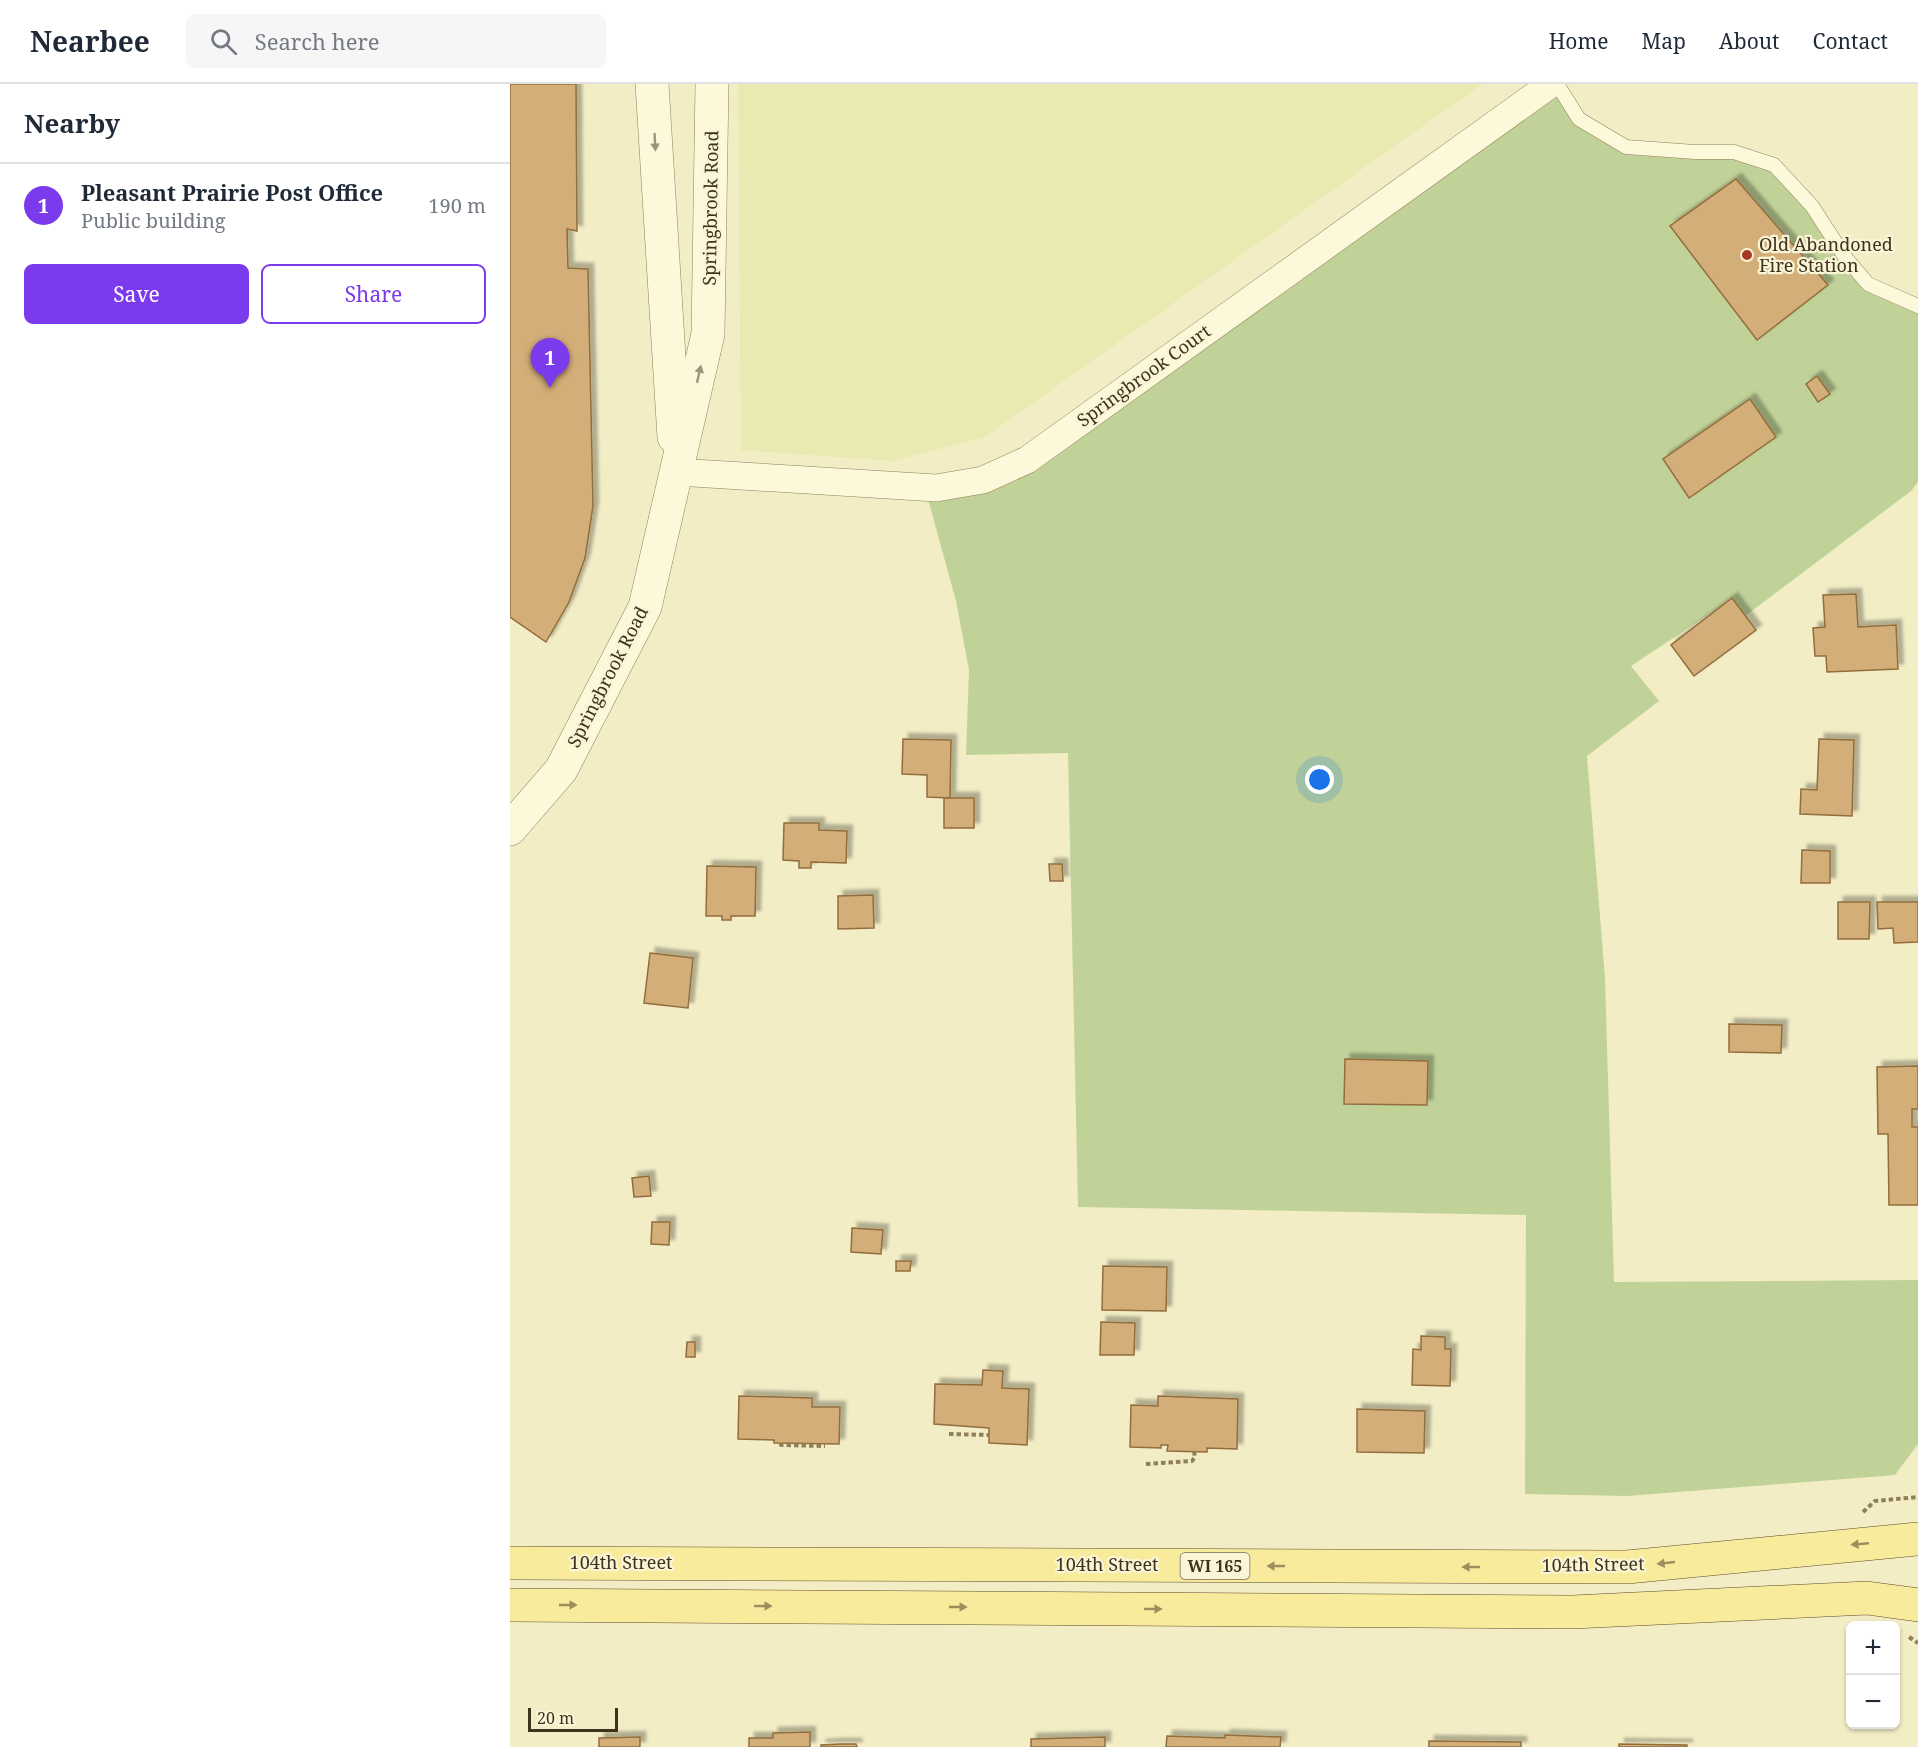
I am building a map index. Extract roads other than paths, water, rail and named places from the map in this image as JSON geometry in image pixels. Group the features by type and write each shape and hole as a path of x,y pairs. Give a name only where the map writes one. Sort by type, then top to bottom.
{"main road":[{"name":"104th Street","path":"510,1563 1627,1567 1918,1539"},
{"path":"510,1605 1573,1612 1867,1598 1918,1605"}],"street":[{"name":"Springbrook Road","path":"651,84 676,472"},
{"name":"Springbrook Road","path":"510,829 561,770 645,607 708,334 712,84"},
{"name":"Springbrook Court","path":"676,472 936,488 983,480 1027,460 1551,84"}],"lane":[{"path":"1557,84 1579,119 1626,147 1695,152 1734,152 1774,165 1812,206 1845,257 1868,284 1918,306"}],"place":[{"name":"Old Abandoned Fire Station","path":"1747,255"},
{"name":"Pleasant Prairie Post Office","path":"550,388"}]}
